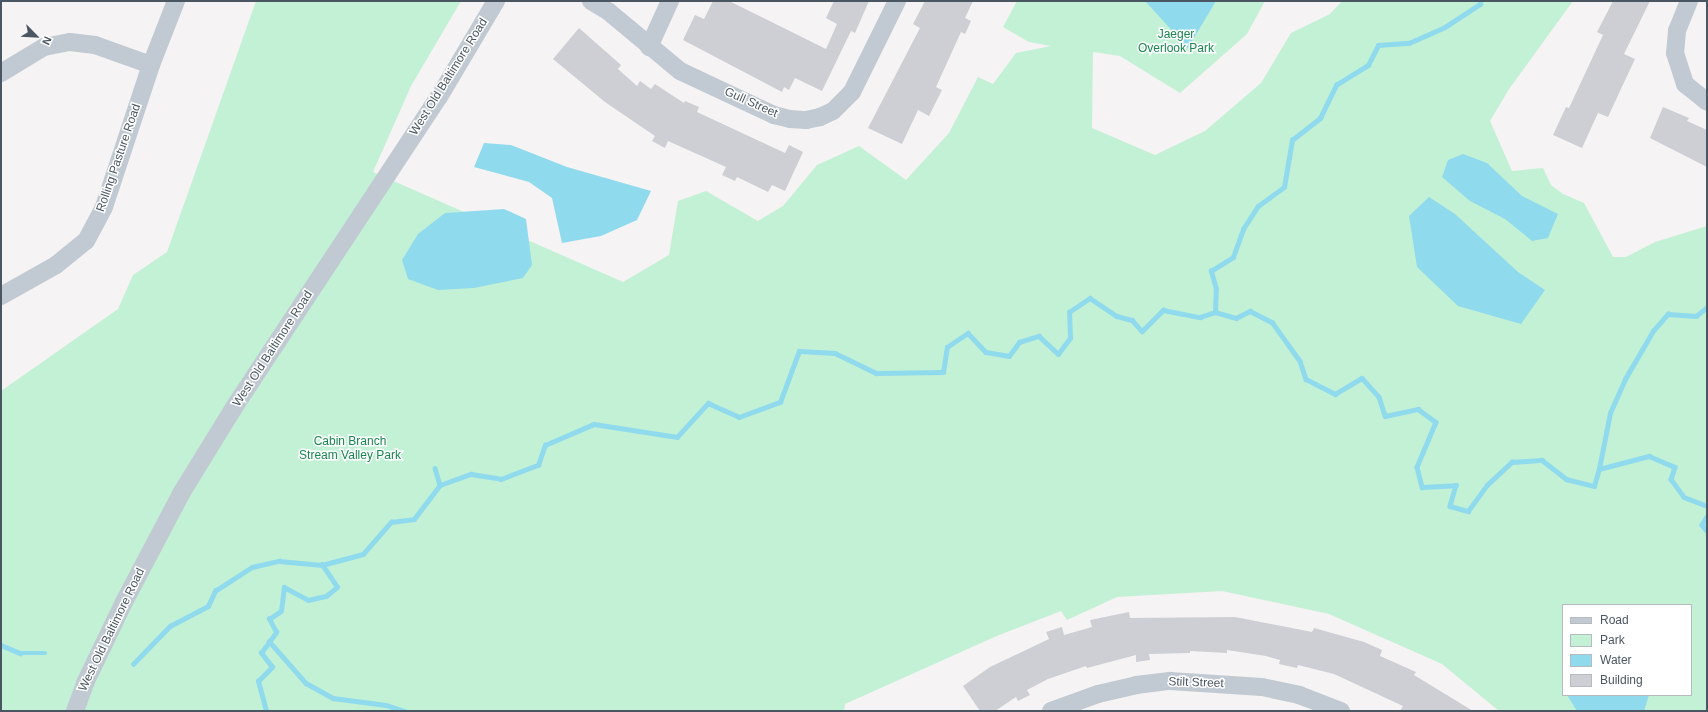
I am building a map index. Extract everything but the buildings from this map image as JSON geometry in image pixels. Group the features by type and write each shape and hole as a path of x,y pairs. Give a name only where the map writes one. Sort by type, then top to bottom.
{"street":[{"name":"Rolling Pasture Road","path":"1,296 56,265 86,241 104,208 151,65 176,1"},
{"name":"West Old Baltimore Road","path":"75,711 85,683 124,602 182,492 233,409 439,97 496,1"},
{"name":"Gull Street","path":"591,1 609,12 648,47 680,71 774,115 790,119 820,117 833,111 852,92 896,1"},
{"path":"648,47 670,1"},
{"path":"1690,1 1677,31 1675,53 1685,84 1707,102"},
{"path":"1,73 44,47 70,42 95,45 151,65"},
{"name":"Stilt Street","path":"1051,711 1098,694 1136,685 1170,681 1262,687 1299,696 1341,711"}],"green space":[{"name":"Cabin Branch Stream Valley Park","path":"256,1 461,1 411,86 373,172 623,282 669,255 678,201 706,191 758,221 783,206 817,165 859,146 906,180 949,133 978,77 993,84 1016,53 1051,46 1029,42 1003,27 1017,1 1265,1 1247,34 1180,93 1120,56 1093,52 1092,128 1155,155 1205,131 1261,83 1291,33 1330,14 1342,1 1573,1 1509,89 1490,121 1512,171 1543,168 1551,185 1563,194 1584,203 1613,257 1626,257 1655,242 1707,226 1707,711 1499,711 1442,664 1329,614 1222,591 1117,597 1067,620 1061,611 999,635 845,704 844,711 1,711 1,391 118,309 133,275 167,252"}],"water":[{"path":"1145,1 1216,1 1188,48"},
{"path":"484,143 511,145 567,167 651,191 637,220 601,236 562,243 552,198 529,182 474,167"},
{"path":"1463,154 1487,163 1522,196 1558,214 1548,238 1532,241 1505,219 1470,201 1442,177 1448,160"},
{"path":"1429,197 1455,214 1518,272 1545,290 1521,324 1458,306 1417,267 1409,216"},
{"path":"504,209 526,219 532,265 523,278 474,288 438,290 408,279 402,260 418,234 445,213"},
{"path":"1568,696 1649,696 1644,711 1577,711"}],"waterway":[{"path":"133,664 170,626 208,606 215,591 252,567 279,561 322,565 363,554 391,522 414,519 440,485 471,474 501,479 538,465 545,445 594,424 677,437 708,403 739,417 780,402 799,351 835,353 876,373 943,372 947,347 968,333 986,352 1009,356 1019,342 1039,336 1058,354 1070,338 1069,312 1090,298 1117,316 1132,320 1142,331 1163,310 1200,317 1215,312 1216,289 1211,271 1233,257 1243,229 1258,206 1284,187 1292,140 1320,118 1336,85 1368,65 1378,45 1409,43 1445,27 1480,4 1480,1"},
{"path":"1599,469 1610,413 1625,379 1653,331 1668,314 1696,316 1707,307"},
{"path":"1215,312 1236,318 1250,311 1272,322 1300,361 1306,379 1335,394 1362,378 1379,397 1385,416 1418,409 1436,422 1417,467 1422,487 1456,485 1450,506 1468,511 1487,485 1512,462 1542,460 1566,479 1594,486 1599,469 1649,456 1675,467 1671,479 1684,497 1707,506"},
{"path":"435,468 440,485"},
{"path":"1707,517 1702,525 1707,531"},
{"path":"266,711 258,681 272,667 261,653 276,632 269,619 281,611 284,587 308,600 326,596 337,587 322,565"},
{"path":"269,641 306,683 333,698 386,705 405,711"},
{"path":"1,645 20,653 45,653"}],"park label":[{"name":"Jaeger Overlook Park","path":"1176,42"}]}
